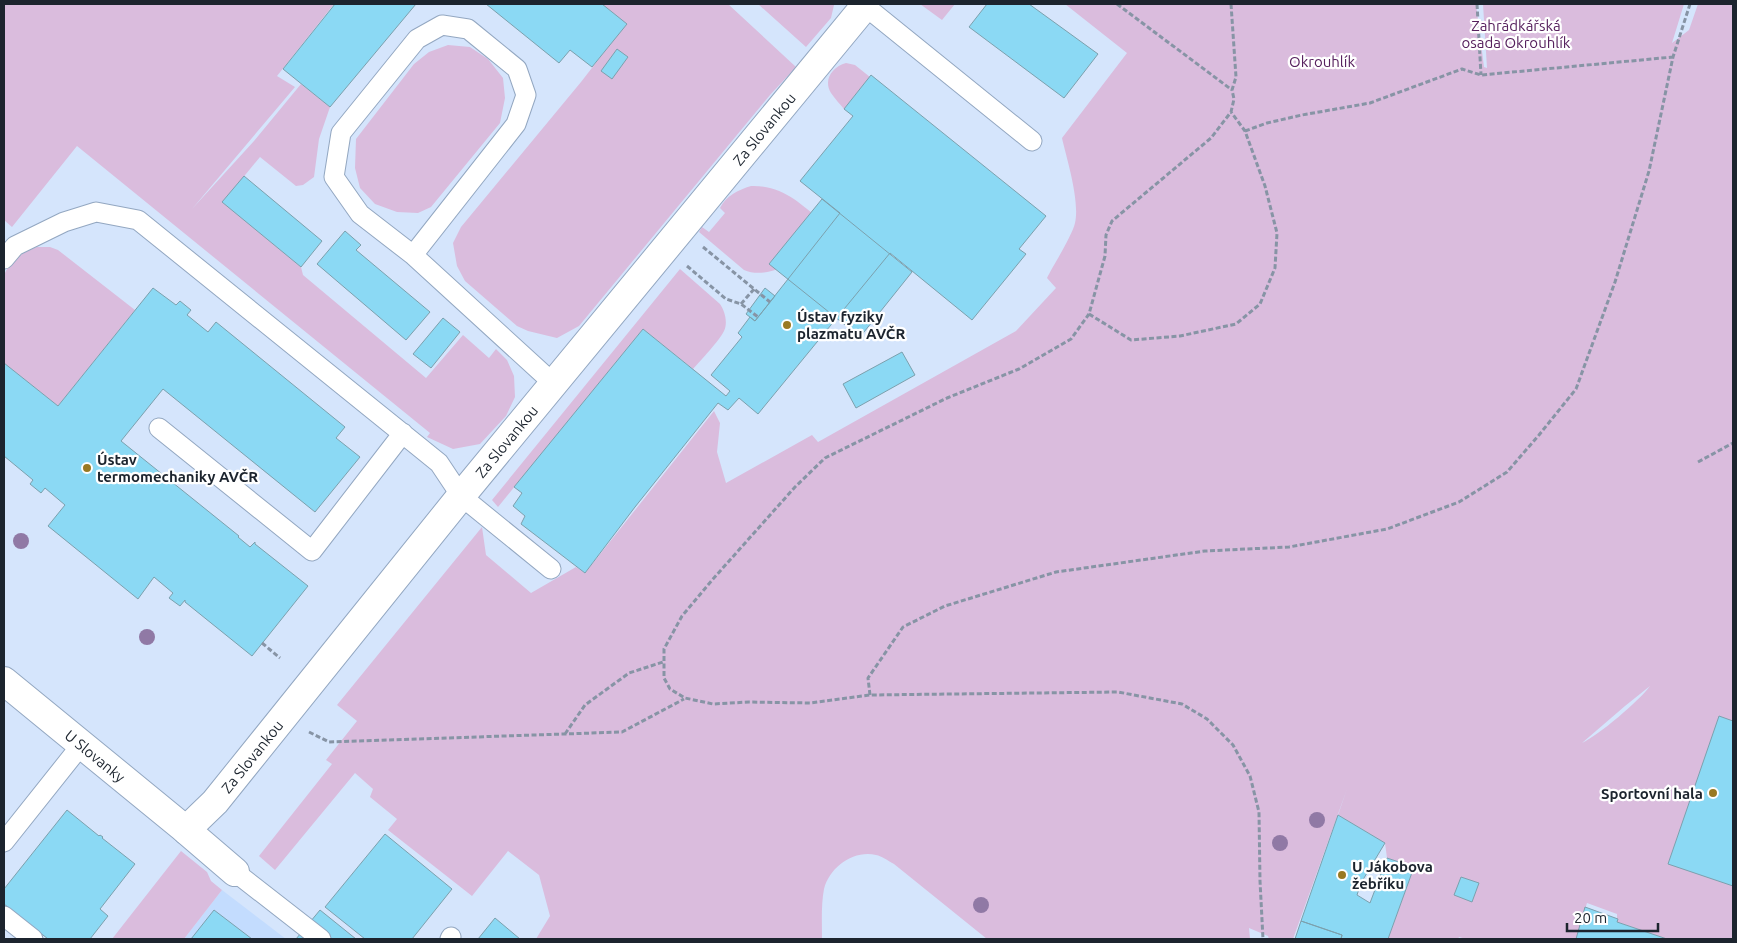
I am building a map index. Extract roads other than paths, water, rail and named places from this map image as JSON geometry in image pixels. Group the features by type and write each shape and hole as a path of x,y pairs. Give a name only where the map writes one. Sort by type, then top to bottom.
{"street":[{"name":"Za Slovankou","path":"186,830 215,802 460,496 863,5"},
{"name":"U Slovanky","path":"4,681 186,830"},
{"path":"186,830 235,872"}],"lane":[{"path":"863,5 1032,141"},
{"path":"413,255 516,124 526,95 517,69 468,29 442,24 417,39 340,133 334,177 360,214 413,255 553,383"},
{"path":"4,258 15,246 64,222 96,212 138,220 439,463 460,496 551,568"},
{"path":"159,428 312,551 403,433"},
{"path":"6,835 82,744"},
{"path":"235,872 321,939"},
{"path":"4,916 33,939"}],"place":[{"name":"Ústav fyziky plazmatu AVČR","path":"787,325"},
{"name":"Ústav termomechaniky AVČR","path":"87,468"},
{"name":"Sportovní hala","path":"1713,793"},
{"name":"U Jákobova žebříku","path":"1342,875"}],"park label":[{"name":"Zahrádkářská osada Okrouhlík","path":"1516,34"},
{"name":"Okrouhlík","path":"1322,61"}]}
